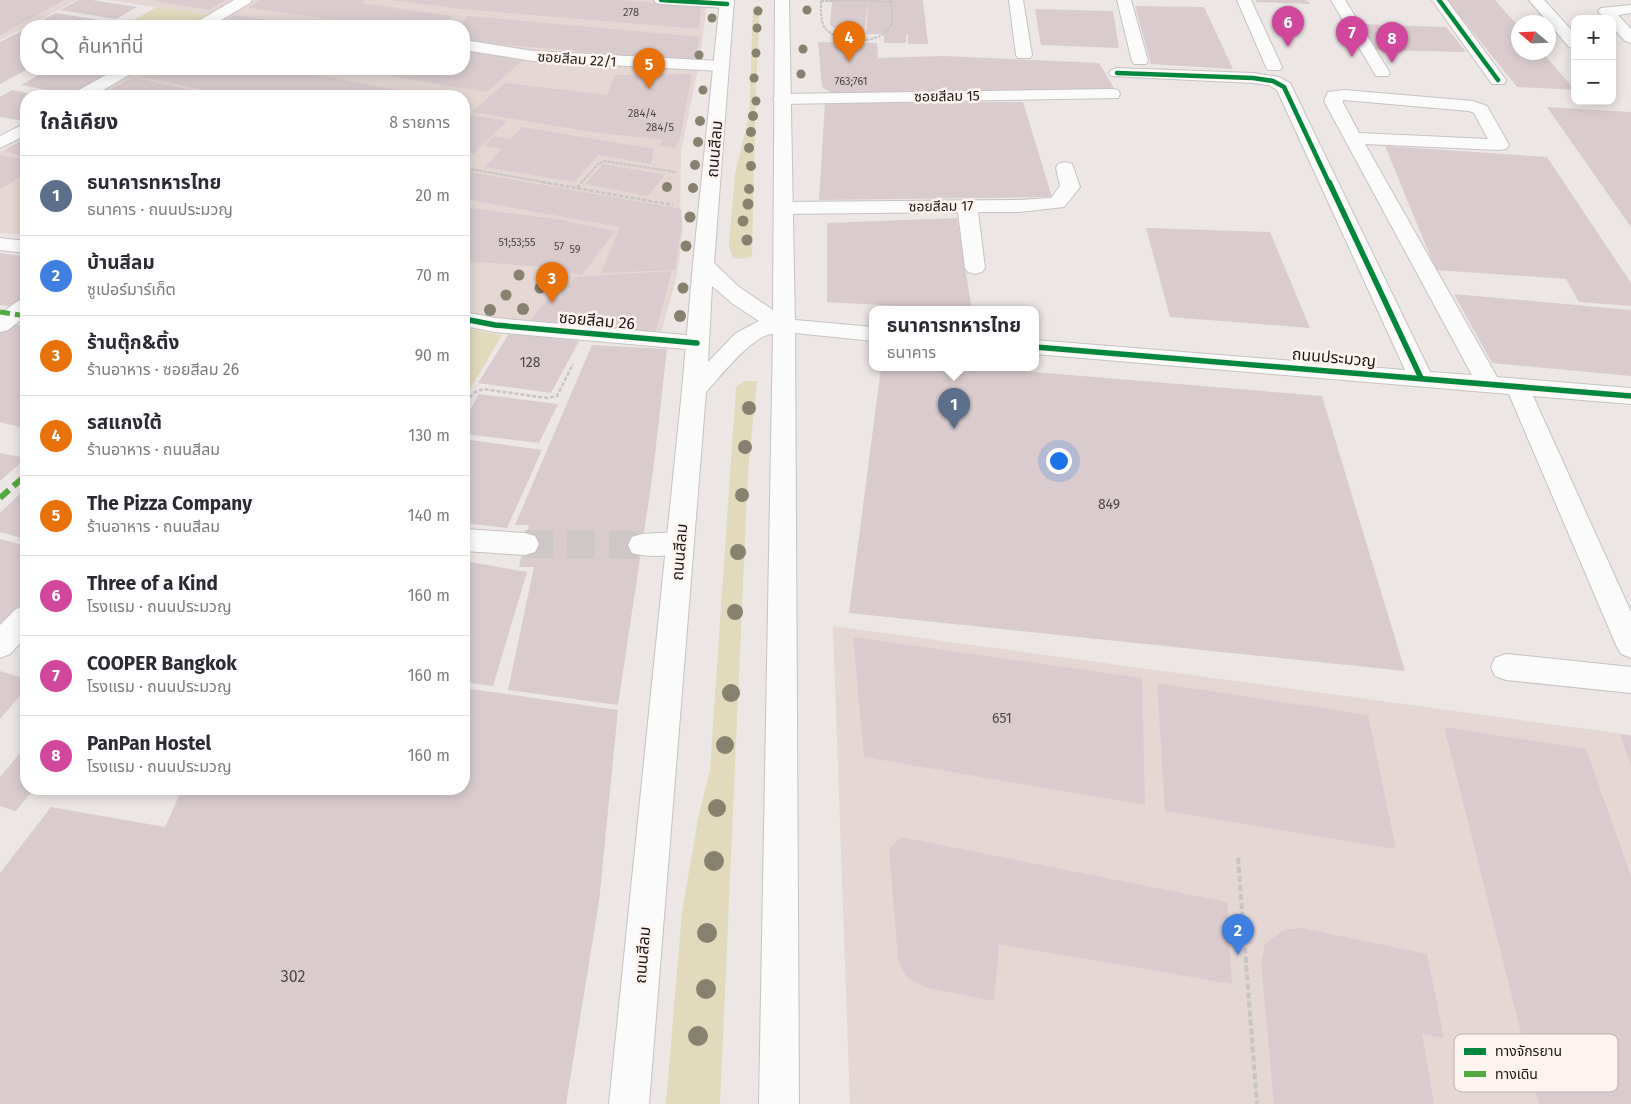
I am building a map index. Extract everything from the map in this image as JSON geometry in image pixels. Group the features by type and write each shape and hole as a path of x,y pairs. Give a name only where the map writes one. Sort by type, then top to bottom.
{"street":[{"path":"210,20 245,0"},
{"path":"660,0 727,2"},
{"path":"779,1104 784,326 782,0"},
{"path":"1016,0 1024,55"},
{"path":"1124,0 1140,61"},
{"path":"1244,0 1274,68"},
{"path":"1338,0 1382,73"},
{"path":"1440,0 1498,80"},
{"path":"1536,0 1571,39"},
{"name":"ถนนสีลม","path":"629,1104 727,2"},
{"path":"1631,9 1606,10 1631,38"},
{"name":"ซอยสีลม 22/1","path":"470,46 532,56 721,66"},
{"path":"1117,73 1253,78 1274,82 1284,87 1421,378"},
{"path":"91,90 118,75"},
{"name":"ซอยสีลม 15","path":"782,99 1112,94"},
{"path":"1353,138 1500,144 1482,110 1473,106 1344,95 1334,96 1334,101 1353,138 1488,383"},
{"path":"0,143 20,131"},
{"name":"ซอยสีลม 17","path":"783,208 1019,206 1057,203 1070,187 1065,168"},
{"path":"967,206 975,268"},
{"path":"0,244 20,246"},
{"path":"703,264 721,285 744,303 784,326"},
{"path":"0,324 20,310"},
{"name":"ซอยสีลม 26","path":"470,320 495,325 698,343"},
{"path":"694,390 744,338 763,327 784,326 869,334"},
{"name":"ถนนประมวญ","path":"1039,347 1631,396"},
{"path":"1517,386 1631,645"},
{"path":"470,540 524,544"},
{"path":"642,544 680,543"},
{"path":"0,645 20,624"},
{"path":"1506,668 1631,680"}],"path":[{"path":"829,0 891,1 891,24 880,37 874,39 835,36 826,29 822,21 821,1 829,0"},
{"path":"576,188 598,164 604,161 682,173"},
{"path":"470,169 678,206"},
{"path":"470,398 473,393 483,390 547,398 557,396 588,333"},
{"path":"1238,858 1257,1104"}],"shaded area":[{"path":"0,0 77,0 38,20 20,20 20,30 0,40"},
{"path":"109,0 235,0 210,15"},
{"path":"255,0 700,0 707,5 699,64 681,151 680,226 683,226 678,271 660,337 490,322 470,317 470,90 104,90 131,75 470,75 470,20 223,20"},
{"path":"760,5 752,256 744,259 733,258 729,246 735,173 749,117 753,7"},
{"path":"157,7 210,15 201,20 134,20"},
{"path":"20,140 20,235 0,233 0,152"},
{"path":"470,329 502,335 470,389"},
{"path":"744,381 757,381 748,472 720,1104 666,1104 682,912 698,819 710,770 736,387"},
{"path":"833,626 1631,735 1631,1104 850,1104"}],"building":[{"path":"0,0 64,0 27,20 20,20 20,24 0,35"},
{"path":"79,0 92,0 137,7 116,19 60,10"},
{"path":"151,0 226,0 209,10"},
{"path":"259,0 365,0 361,3 452,16 449,20 339,20 248,8"},
{"path":"391,0 620,0 701,7 699,29 462,9"},
{"path":"825,0 923,0 928,44 908,44 908,35 906,35 906,43 884,43 884,34 866,34 868,2 864,34 844,34 830,25 832,2 825,2"},
{"path":"1256,0 1307,0 1310,4 1256,2"},
{"path":"1447,0 1495,0 1511,18 1511,60 1549,60 1571,85 1571,90 1517,87"},
{"path":"1135,6 1204,7 1233,69 1151,64"},
{"path":"1035,9 1113,11 1119,48 1041,45"},
{"path":"56,13 99,20 43,20"},
{"path":"234,15 269,20 226,20"},
{"path":"468,16 700,37 694,62 470,42 470,20 464,20"},
{"path":"1361,24 1446,27 1466,52 1376,50"},
{"path":"20,32 20,73 0,84 0,42"},
{"path":"818,42 877,43 878,58 943,56 1099,63 1115,90 832,93 822,87"},
{"path":"470,51 523,60 487,92 384,75 470,75"},
{"path":"692,74 679,142 670,141 678,143 675,148 659,146 663,140 592,132 472,112 505,83 607,95 615,75"},
{"path":"38,75 108,75 83,90 48,90 21,85"},
{"path":"144,75 318,75 396,90 204,90 140,77"},
{"path":"133,77 190,90 110,90"},
{"path":"12,90 20,92 20,120 0,117 0,97"},
{"path":"1023,102 1052,197 819,200 825,103"},
{"path":"1547,107 1631,112 1631,227"},
{"path":"470,115 507,121 473,154 470,154"},
{"path":"522,127 654,149 651,164 598,155 574,182 485,167 502,149 484,146 494,136 511,139"},
{"path":"20,142 20,155 4,151"},
{"path":"1385,146 1547,157 1631,283 1631,306 1579,302 1566,279 1436,270"},
{"path":"0,155 20,159 20,177 0,189"},
{"path":"603,164 665,175 648,196 585,184"},
{"path":"470,172 681,209 682,224 675,270 601,273 620,227 470,200"},
{"path":"470,208 569,221 615,231 582,275 534,266 470,261"},
{"path":"957,218 971,306 900,306 827,302 827,223"},
{"path":"1146,228 1270,232 1310,328 1170,317"},
{"path":"0,253 20,256 20,303 15,307 0,305"},
{"path":"672,271 655,334 529,322 560,283 570,285 575,277"},
{"path":"1454,294 1631,310 1631,376 1492,363"},
{"path":"12,324 20,325 20,427 0,422 0,333"},
{"path":"510,332 579,341 551,393 478,383"},
{"path":"592,345 667,349 653,472 618,705 508,690 534,567 519,567 529,525 515,525"},
{"path":"881,371 1023,371 1322,396 1405,671 849,613"},
{"path":"479,394 558,404 539,443 470,435 470,410"},
{"path":"470,440 542,450 507,528 470,524"},
{"path":"0,453 20,457 20,463 0,481"},
{"path":"20,494 20,537 0,532 0,513"},
{"path":"0,539 20,544 20,608 0,629"},
{"path":"470,562 527,572 493,686 470,683"},
{"path":"853,637 1142,678 1145,805 864,757"},
{"path":"0,671 20,677 20,696 0,719"},
{"path":"1157,683 1368,715 1396,849 1165,811"},
{"path":"470,689 618,710 599,902 566,1104 0,1104 0,873 51,807 165,827 179,795 470,795"},
{"path":"1444,727 1586,749 1631,876 1631,1104 1539,1104 1536,1092 1618,1092 1618,1034 1521,1034"},
{"path":"1620,734 1631,736 1631,766"},
{"path":"20,753 20,795 29,795 16,811 0,806 0,777"},
{"path":"901,837 1227,902 1232,984 999,944 994,1001 924,987 908,978 898,959 889,849"},
{"path":"1302,928 1427,954 1444,1038 1422,1034 1434,1104 1274,1104 1261,962 1265,944 1283,930"}],"tunnel":[{"path":"525,544 642,545"}],"marked path":[{"path":"0,312 20,315"},
{"path":"0,498 20,480"}],"cycle path":[{"path":"661,0 727,4"},
{"path":"1439,0 1498,80"},
{"path":"1117,73 1253,78 1273,81 1284,87 1421,378"},
{"path":"470,320 495,325 697,343"},
{"path":"1039,347 1631,396"}],"place":[{"name":"Three of a Kind","path":"1288,47"},
{"name":"COOPER Bangkok","path":"1352,57"},
{"name":"รสแกงใต้","path":"849,62"},
{"name":"PanPan Hostel","path":"1392,63"},
{"name":"The Pizza Company","path":"649,89"},
{"name":"ร้านตุ๊ก&ติ้ง","path":"552,303"},
{"name":"ธนาคารทหารไทย","path":"954,429"},
{"name":"บ้านสีลม","path":"1238,955"}]}
